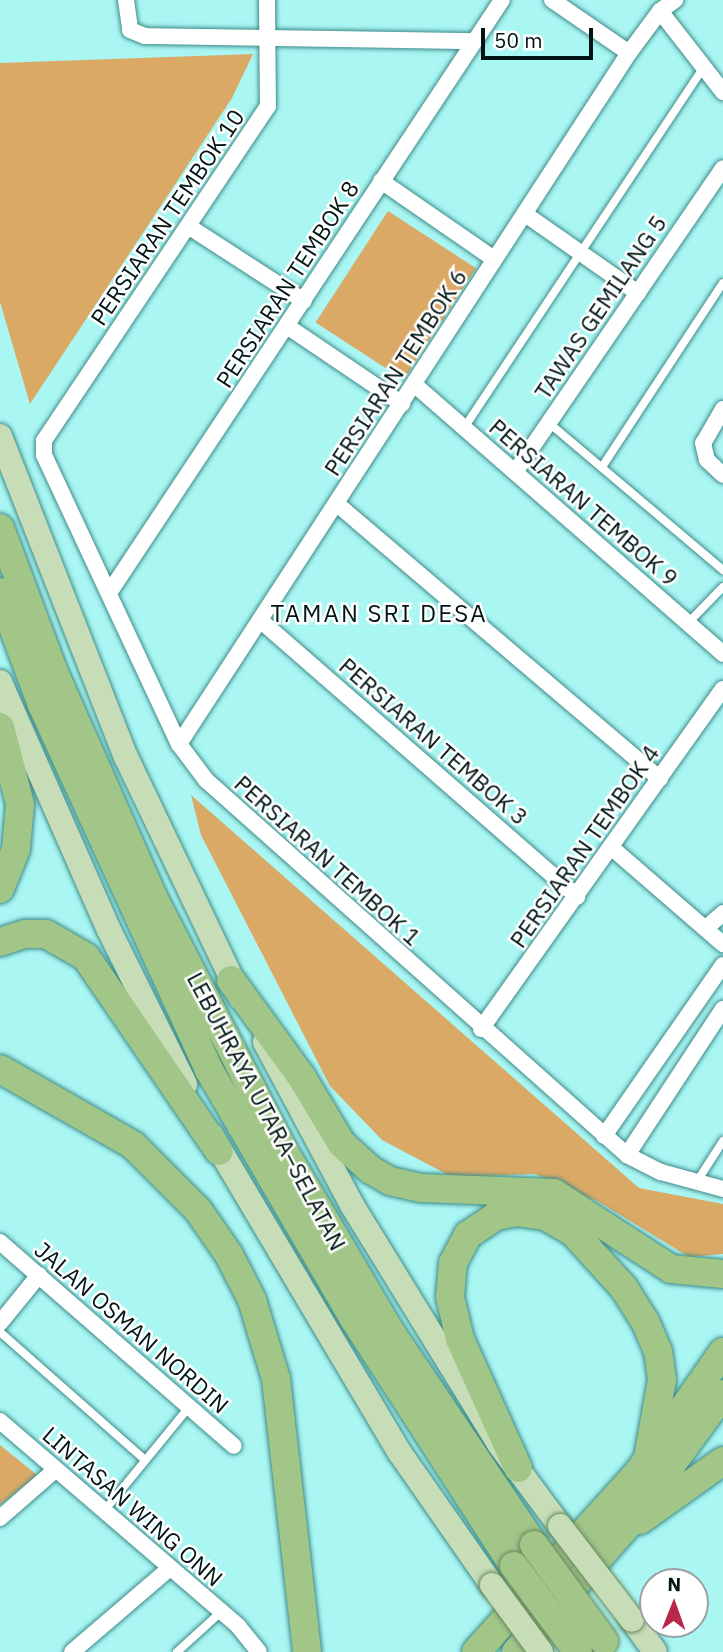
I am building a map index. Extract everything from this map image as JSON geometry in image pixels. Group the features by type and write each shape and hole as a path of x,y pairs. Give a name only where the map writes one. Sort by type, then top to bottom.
{"highway":[{"name":"LEBUHRAYA UTARA–SELATAN","path":"0,528 53,670 154,899 284,1151 390,1331 534,1545 608,1646"},
{"name":"LEBUHRAYA UTARA–SELATAN","path":"0,592 42,705 209,1070 354,1319 514,1566 578,1652"},
{"path":"0,727 20,804 16,849 0,889"},
{"path":"0,942 25,934 46,934 86,957 219,1151"},
{"path":"231,980 342,1144 371,1170 390,1181 421,1188 554,1193 671,1269 723,1274"},
{"path":"0,1069 133,1144 198,1210 235,1266 252,1300 276,1379 307,1652"},
{"path":"0,1090 112,1151 144,1176 179,1213 230,1293 256,1368 288,1652"},
{"path":"518,1468 460,1339 450,1297 453,1263 468,1235 496,1216 516,1212 545,1216 573,1232 624,1288 645,1321 658,1351 662,1380 648,1458"},
{"path":"475,1652 648,1458 723,1352"},
{"path":"516,1652 625,1528 723,1394"},
{"path":"625,1528 658,1510 692,1480 723,1461"}],"main road":[{"path":"0,436 126,757 231,980 352,1205 518,1468 654,1652"},
{"path":"0,682 109,930 219,1151 400,1453 541,1652"}],"street":[{"path":"126,0 129,26 140,36 471,41"},
{"name":"PERSIARAN TEMBOK 10","path":"44,441 268,106 267,0"},
{"name":"PERSIARAN TEMBOK 8","path":"109,593 288,326 471,41 502,0"},
{"path":"552,0 629,53"},
{"name":"PERSIARAN TEMBOK 6","path":"179,744 648,24 660,10 675,0"},
{"path":"660,10 723,92"},
{"name":"TAWAS GEMILANG 5","path":"515,472 723,168"},
{"path":"381,181 494,259"},
{"path":"525,214 638,293"},
{"path":"188,226 304,301"},
{"path":"288,326 402,404"},
{"name":"PERSIARAN TEMBOK 9","path":"415,384 723,654"},
{"path":"723,409 703,443 707,460 723,475"},
{"name":"PERSIARAN TEMBOK 1","path":"44,441 44,455 179,744 206,780 481,1029 627,1155 696,1183 723,1189"},
{"path":"337,505 660,779"},
{"name":"PERSIARAN TEMBOK 3","path":"260,620 577,897"},
{"name":"PERSIARAN TEMBOK 4","path":"481,1029 723,689"},
{"path":"612,848 723,944"},
{"path":"706,928 723,913"},
{"path":"604,1136 723,965"},
{"path":"627,1155 723,1009"},
{"name":"JALAN OSMAN NORDIN","path":"0,1242 234,1447"},
{"path":"0,1323 39,1275"},
{"name":"LINTASAN WING ONN","path":"0,1421 54,1471 238,1626 259,1652"},
{"path":"0,1518 54,1471"},
{"path":"72,1652 170,1568"}],"lane":[{"path":"464,428 704,67"},
{"path":"602,467 723,282"},
{"path":"549,423 723,570"},
{"path":"688,624 723,586"},
{"path":"696,1183 723,1141"},
{"path":"0,1332 145,1460"},
{"path":"104,1511 189,1407"},
{"path":"177,1652 222,1612"}],"shaded area":[{"path":"253,54 232,98 30,404 0,302 0,63"},
{"path":"388,211 476,268 404,380 316,323"},
{"path":"191,795 639,1188 723,1204 723,1254 689,1257 599,1202 535,1174 452,1177 382,1140 330,1086 201,835"},
{"path":"0,1445 37,1475 0,1505"}],"district":[{"name":"TAMAN SRI DESA","path":"379,614"}]}
